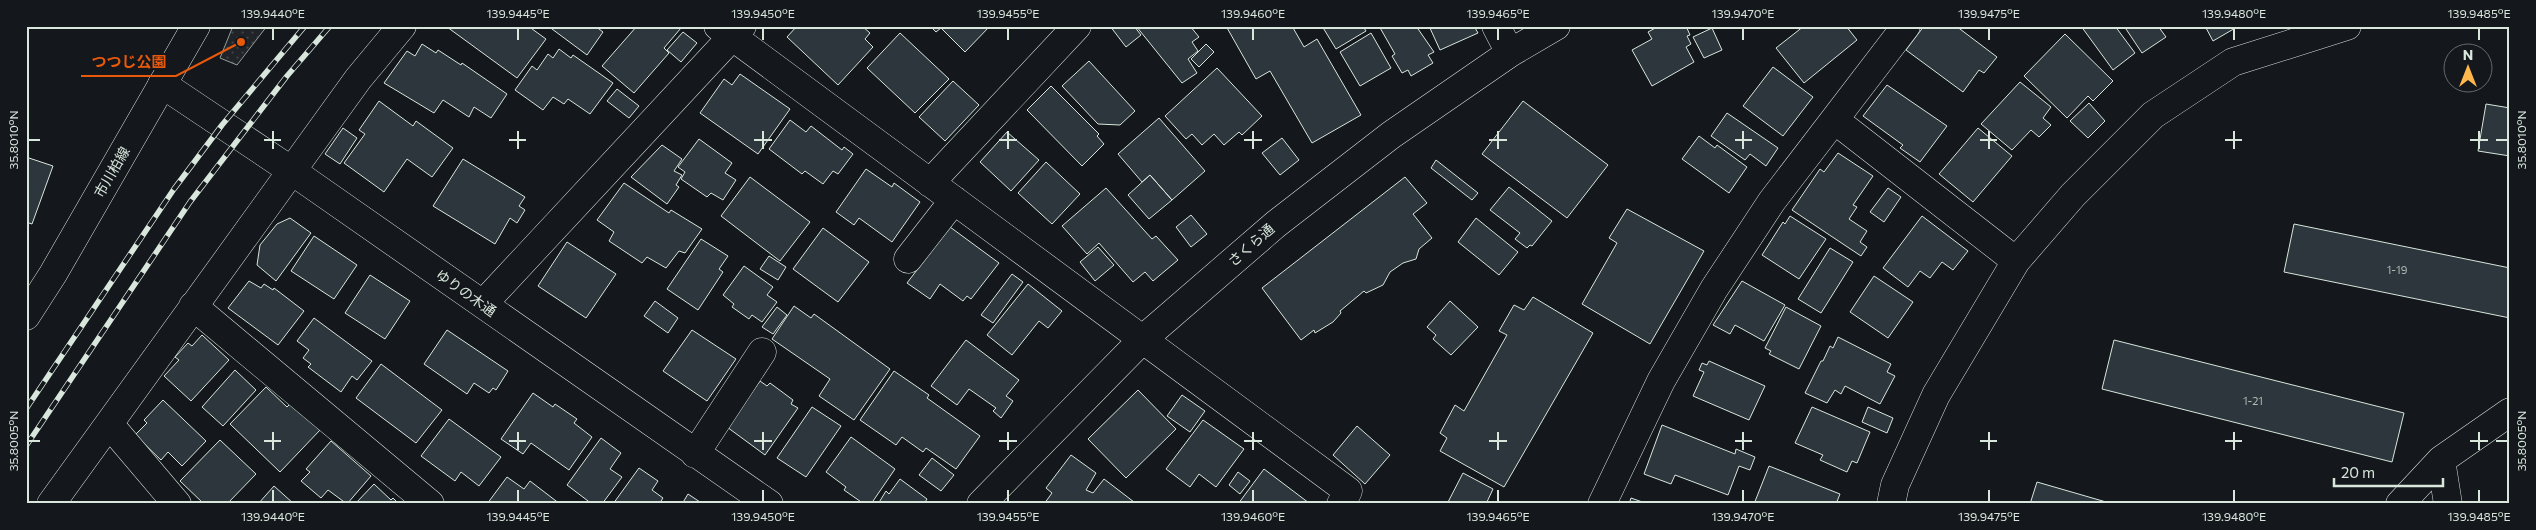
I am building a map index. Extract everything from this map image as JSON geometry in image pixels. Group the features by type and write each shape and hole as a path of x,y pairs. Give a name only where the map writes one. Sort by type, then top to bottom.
{"street":[{"name":"市川柏線","path":"26,316 53,274 196,26"},
{"path":"51,504 110,425 193,306 358,79 402,26"},
{"path":"930,183 1077,26"},
{"path":"1496,26 1510,53"},
{"name":"さくら通","path":"981,504 1143,339 1276,224 1391,135 1510,53 1556,26"},
{"path":"1602,504 1661,381 1714,289 1772,201 1836,121 1906,26"},
{"path":"1891,504 1895,485 1936,395 2016,261 2073,195 2153,115 2233,62 2347,26"},
{"path":"483,304 731,30 930,183 1348,492 1342,504"},
{"name":"ゆりの木通","path":"162,84 292,171 769,504"},
{"path":"1836,121 2016,261"},
{"path":"908,259 954,200"},
{"path":"193,306 430,504"},
{"path":"695,454 762,352"},
{"path":"2400,504 2441,460 2510,412"},
{"path":"110,425 177,504"},
{"path":"2441,460 2448,504"}],"shaded area":[{"path":"233,26 267,26 237,65 220,58"}],"building":[{"path":"528,26 546,39 517,78 447,27"},
{"path":"548,26 595,26 603,32 587,55"},
{"path":"637,26 681,28 664,48 669,53 634,93 602,66"},
{"path":"797,26 862,26 870,33 865,39 873,47 838,85 787,37"},
{"path":"930,26 990,26 965,52 941,28 936,32"},
{"path":"1110,26 1134,26 1141,35 1126,47"},
{"path":"1136,26 1190,26 1199,37 1192,42 1198,51 1188,59 1197,73 1182,83"},
{"path":"1226,26 1292,26 1304,47 1317,39 1361,115 1312,143 1270,71 1256,79"},
{"path":"1322,26 1363,26 1366,31 1336,49"},
{"path":"1379,26 1416,26 1434,52 1428,55 1433,63 1411,76 1408,70 1402,73 1392,56 1395,54"},
{"path":"1429,26 1474,26 1478,33 1440,50"},
{"path":"1659,26 1686,26 1690,35 1687,36 1691,44 1686,47 1694,62 1652,86 1632,50 1652,39 1648,32"},
{"path":"1804,26 1846,26 1857,40 1804,83 1776,48"},
{"path":"1924,26 1956,26 1997,57 1984,73 1979,70 1963,92 1906,50"},
{"path":"2081,26 2115,26 2135,53 2113,70"},
{"path":"2124,26 2158,26 2166,37 2142,53"},
{"path":"2205,26 2236,26 2237,27 2213,41"},
{"path":"1712,28 1722,50 1704,58 1693,37"},
{"path":"683,32 697,43 681,62 667,50"},
{"path":"900,33 949,79 915,113 867,68"},
{"path":"1371,33 1391,68 1360,86 1340,52"},
{"path":"2065,34 2113,81 2093,101 2088,96 2067,118 2024,76"},
{"path":"422,44 436,53 438,50 461,65 462,63 507,94 491,118 474,107 469,117 443,100 434,113 384,83 407,51 415,56"},
{"path":"1206,44 1214,52 1199,67 1191,59"},
{"path":"559,49 571,58 573,55 613,83 590,114 568,99 564,104 553,97 543,110 515,90 532,66 537,70 548,54 553,58"},
{"path":"1089,61 1135,111 1120,125 1098,124 1062,86"},
{"path":"1773,67 1813,97 1783,136 1743,106"},
{"path":"1217,68 1262,116 1242,135 1239,132 1224,145 1214,134 1202,145 1192,134 1186,139 1165,116"},
{"path":"740,74 790,109 758,154 700,113 724,79 732,85"},
{"path":"953,81 979,105 945,141 919,117"},
{"path":"2020,82 2051,107 2043,118 2051,125 2039,137 2031,130 2012,150 1981,124"},
{"path":"1887,85 1947,126 1920,162 1900,148 1903,145 1863,116"},
{"path":"1051,86 1099,134 1097,136 1104,144 1082,166 1027,110"},
{"path":"617,89 639,106 629,118 607,101"},
{"path":"379,101 413,126 416,121 453,148 432,177 407,159 384,192 344,163 365,134 359,130"},
{"path":"1523,101 1608,165 1567,218 1482,154"},
{"path":"2089,103 2105,121 2088,138 2070,121"},
{"path":"2486,104 2510,108 2510,156 2478,151"},
{"path":"1727,113 1778,148 1766,166 1750,154 1745,160 1711,136"},
{"path":"1159,118 1205,171 1172,200 1150,175 1142,182 1118,154"},
{"path":"790,120 806,132 811,126 842,150 844,147 853,154 838,174 833,171 823,184 805,171 802,174 769,149"},
{"path":"343,128 357,138 340,164 325,154"},
{"path":"1978,128 2012,156 1973,202 1939,174"},
{"path":"1007,132 1039,160 1011,191 980,162"},
{"path":"1699,136 1715,148 1717,145 1747,167 1729,193 1682,159"},
{"path":"1282,138 1299,160 1280,175 1262,153"},
{"path":"699,139 732,163 725,173 736,180 723,200 711,193 707,197 681,179 685,172 678,167"},
{"path":"662,145 682,159 674,171 682,175 676,185 679,187 667,204 631,177"},
{"path":"1838,153 1873,176 1853,205 1857,207 1849,219 1867,231 1860,242 1867,247 1861,256 1792,210 1820,169 1824,172"},
{"path":"26,157 53,166 32,224 26,222"},
{"path":"463,159 525,197 519,206 525,210 517,223 510,218 495,244 433,206"},
{"path":"1436,160 1478,193 1472,200 1431,168"},
{"path":"1046,162 1080,194 1052,224 1018,193"},
{"path":"866,169 892,187 894,183 920,202 892,242 859,218 854,225 836,212"},
{"path":"1150,175 1172,200 1149,219 1128,195"},
{"path":"750,177 810,222 780,261 721,216"},
{"path":"1405,177 1427,203 1413,214 1432,238 1419,249 1416,259 1403,263 1390,272 1383,285 1366,293 1364,291 1340,311 1341,313 1333,322 1315,333 1314,330 1301,340 1262,288"},
{"path":"624,183 669,213 671,210 702,229 685,253 679,251 666,268 647,257 642,263 609,241 614,232 597,220"},
{"path":"1509,187 1552,221 1532,246 1530,245 1527,248 1515,239 1520,233 1490,210"},
{"path":"1106,188 1152,239 1156,236 1178,260 1153,281 1145,272 1133,282 1099,243 1087,254 1062,226"},
{"path":"1888,188 1901,197 1884,222 1870,212"},
{"path":"1627,209 1704,251 1650,344 1582,304 1617,243 1609,238"},
{"path":"1191,215 1207,234 1191,247 1176,227"},
{"path":"1790,216 1826,239 1799,279 1762,255 1783,222 1785,224"},
{"path":"1922,216 1968,251 1953,270 1942,262 1930,278 1920,271 1908,287 1883,268"},
{"path":"290,218 311,233 276,281 257,265 260,245 277,224"},
{"path":"1476,218 1518,252 1499,275 1458,242"},
{"path":"2294,224 2510,268 2510,318 2284,272"},
{"path":"950,227 999,263 971,299 967,296 963,301 940,284 930,299 907,283"},
{"path":"823,228 869,262 838,302 793,269"},
{"path":"314,236 357,265 334,299 291,271"},
{"path":"701,239 728,256 719,269 723,272 698,310 667,289"},
{"path":"567,242 616,274 586,318 538,286"},
{"path":"1098,247 1114,265 1095,281 1080,262"},
{"path":"1830,248 1853,262 1821,313 1798,299"},
{"path":"769,256 786,267 778,280 760,269"},
{"path":"744,266 773,287 767,295 777,302 762,322 752,315 749,319 732,307 734,304 723,295"},
{"path":"1012,274 1023,282 993,323 981,315"},
{"path":"370,275 410,301 385,339 345,313"},
{"path":"1874,276 1913,302 1888,338 1850,312"},
{"path":"249,281 261,288 264,284 273,290 274,288 304,311 278,345 228,308"},
{"path":"1742,281 1785,305 1764,341 1735,325 1730,334 1713,325"},
{"path":"1028,284 1062,311 1048,328 1039,321 1012,355 987,335"},
{"path":"1533,297 1593,333 1504,487 1440,451 1447,438 1440,433 1455,405 1464,411 1507,335 1499,331 1514,305 1524,310"},
{"path":"655,301 678,318 668,333 644,316"},
{"path":"1450,301 1478,327 1451,355 1433,339 1436,335 1427,327"},
{"path":"794,306 811,318 814,314 890,369 854,420 819,396 830,379 772,339"},
{"path":"777,307 787,315 773,334 762,327"},
{"path":"1786,307 1821,326 1799,369 1769,354 1771,351 1765,348"},
{"path":"314,318 372,361 357,380 352,376 341,392 308,367 311,364 303,358 309,350 297,341"},
{"path":"447,330 508,371 496,390 493,388 489,393 474,383 467,394 424,364"},
{"path":"692,330 736,359 707,401 663,371"},
{"path":"202,335 229,360 191,401 164,376 179,360 175,357 188,343 192,346"},
{"path":"1838,337 1891,364 1887,372 1895,376 1880,404 1845,386 1841,394 1835,390 1827,403 1805,393 1821,361 1823,361 1830,346 1833,348"},
{"path":"966,340 1019,380 1006,396 1013,401 1001,418 993,411 996,408 969,389 957,405 931,386"},
{"path":"2114,340 2404,413 2392,462 2102,389"},
{"path":"1709,361 1765,386 1749,420 1693,396 1704,372 1699,370 1702,363 1707,365"},
{"path":"381,364 442,410 416,443 356,398"},
{"path":"235,370 256,390 223,426 202,407"},
{"path":"894,371 929,395 927,398 980,436 956,469 926,448 923,452 902,437 896,445 860,420"},
{"path":"760,381 767,386 770,383 793,400 791,404 798,408 765,455 727,427"},
{"path":"266,387 287,407 292,402 321,429 280,472 230,424"},
{"path":"1138,390 1176,429 1126,478 1088,439"},
{"path":"533,393 553,407 555,404 577,419 574,423 592,437 569,470 531,443 523,454 501,439"},
{"path":"1182,395 1205,411 1190,432 1167,416"},
{"path":"163,400 206,441 182,466 168,452 161,460 135,435 147,423 144,420"},
{"path":"812,407 841,426 806,477 777,458"},
{"path":"1812,407 1870,432 1857,463 1852,461 1847,472 1820,460 1823,455 1795,443"},
{"path":"1868,407 1893,418 1887,433 1862,422"},
{"path":"449,419 501,457 479,486 461,472 455,481 421,456"},
{"path":"1203,420 1244,449 1216,487 1199,474 1190,487 1166,469"},
{"path":"1662,425 1735,454 1736,449 1755,457 1750,470 1739,466 1728,495 1675,475 1671,484 1644,474"},
{"path":"1357,426 1390,455 1365,484 1333,455"},
{"path":"851,437 895,469 871,504 864,504 844,490 846,487 826,472"},
{"path":"601,438 621,453 610,469 622,477 602,504 592,504 567,485"},
{"path":"220,440 256,474 227,504 204,504 180,481"},
{"path":"331,441 371,476 347,504 328,490 321,498 301,481 310,472 306,469"},
{"path":"1071,455 1096,473 1086,490 1093,493 1104,479 1134,502 1133,504 1044,504 1052,493 1046,488"},
{"path":"932,458 954,475 941,491 919,475"},
{"path":"1769,466 1840,494 1836,504 1754,504"},
{"path":"639,468 658,481 652,490 663,498 659,504 613,504"},
{"path":"1264,469 1309,503 1309,504 1238,504"},
{"path":"1238,472 1250,481 1240,494 1229,485"},
{"path":"1463,473 1493,489 1486,504 1447,504"},
{"path":"507,477 524,489 530,481 560,504 487,504"},
{"path":"900,479 927,499 924,504 878,504 886,491 889,494"},
{"path":"2037,482 2113,504 2030,504"},
{"path":"374,484 391,500 393,498 399,504 355,504"},
{"path":"274,486 294,504 258,504"},
{"path":"688,494 703,504 682,504"},
{"path":"1631,498 1648,504 1629,504"}],"railway":[{"path":"26,409 174,189 222,125 305,26"},
{"path":"26,446 190,202 287,76 330,26"}],"place":[{"name":"つつじ公園","path":"241,42"}]}
